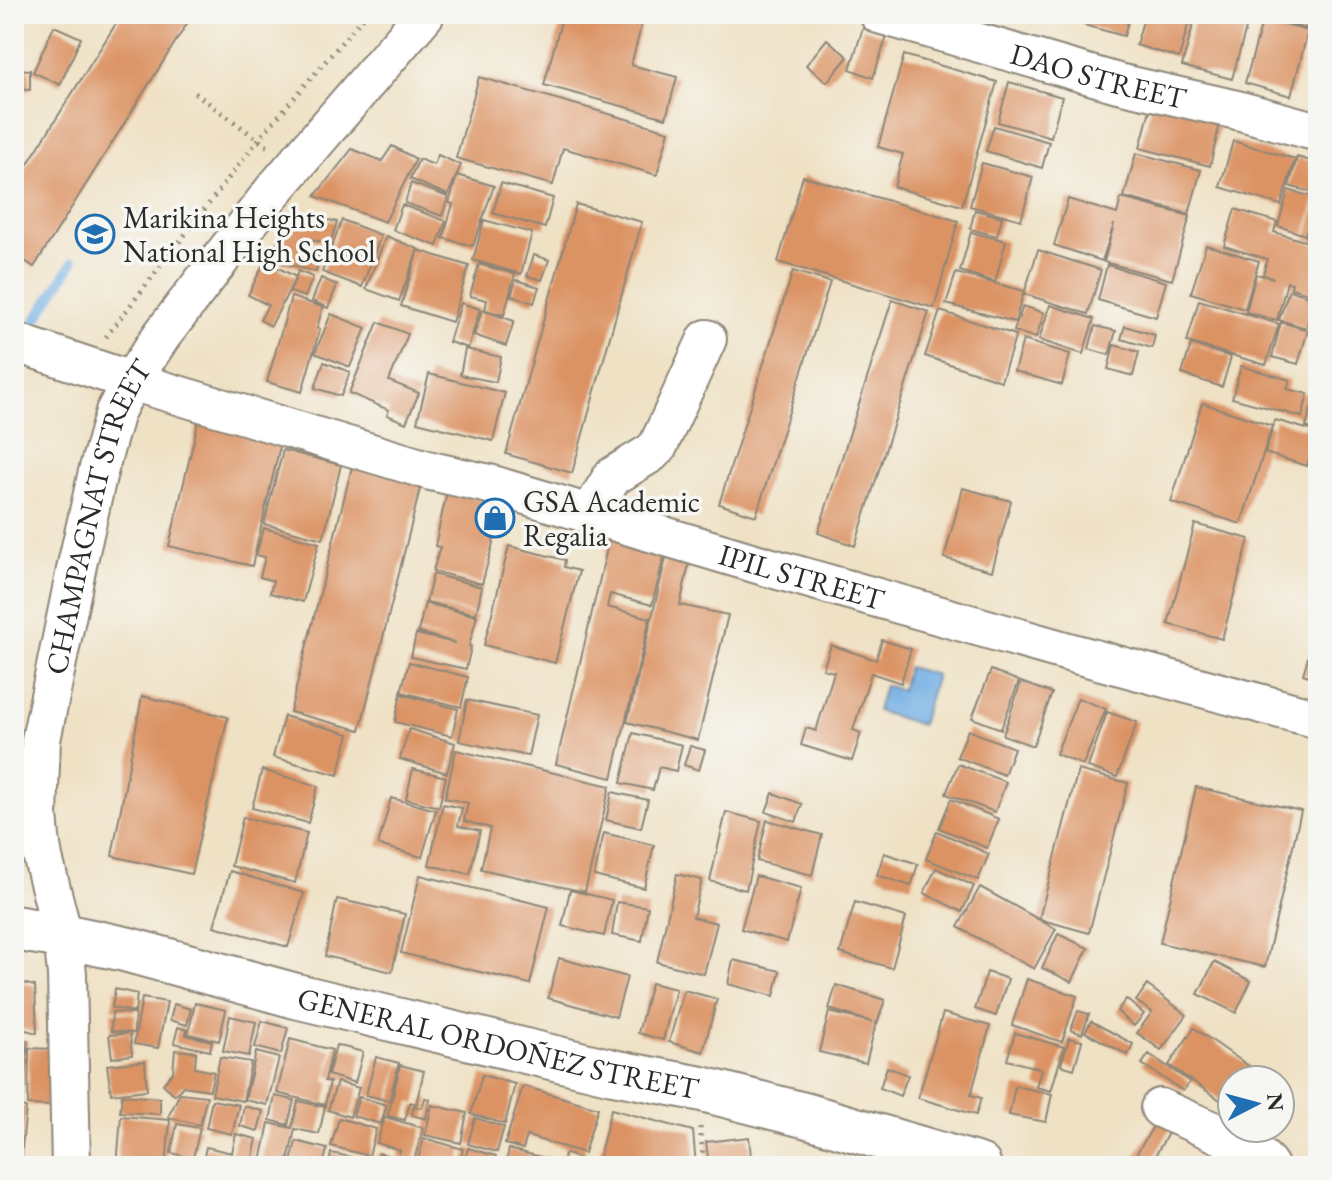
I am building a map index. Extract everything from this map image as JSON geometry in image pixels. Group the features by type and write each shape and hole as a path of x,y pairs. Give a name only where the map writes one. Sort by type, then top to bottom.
{"main road":[{"name":"GENERAL ORDOÑEZ STREET","path":"14,928 125,949 296,996 613,1072 702,1089 808,1116 960,1163"}],"street":[{"name":"CHAMPAGNAT STREET","path":"71,1166 67,974 63,936 40,838 41,740 62,630 115,412 131,381 162,335 273,191 425,14"},
{"name":"DAO STREET","path":"879,14 1118,83 1318,132"},
{"path":"590,514 612,477 658,446 707,339"},
{"name":"IPIL STREET","path":"14,342 131,381 431,471 489,484 1072,653 1318,719"},
{"path":"1160,1108 1265,1159 1269,1166"}],"path":[{"path":"103,340 258,140 366,14"},
{"path":"195,93 252,135"}],"water":[{"path":"908,667 936,675 921,725 877,711 884,685 901,690"}],"building":[{"path":"122,14 193,14 34,267 14,254 14,186"},
{"path":"563,14 644,16 631,65 677,77 666,118 544,85"},
{"path":"1087,14 1130,14 1124,36 1084,25"},
{"path":"1145,14 1191,14 1179,58 1136,45"},
{"path":"1196,14 1250,14 1232,79 1182,66"},
{"path":"1264,14 1310,14 1306,29 1264,17"},
{"path":"1263,19 1308,31 1291,96 1245,83"},
{"path":"54,26 81,38 60,85 33,72"},
{"path":"863,28 887,36 873,78 850,69"},
{"path":"827,39 848,57 827,82 806,65"},
{"path":"904,55 997,82 962,206 894,187 903,154 878,147"},
{"path":"14,69 30,70 30,90 14,89"},
{"path":"479,77 669,131 657,175 563,148 553,185 456,158"},
{"path":"1009,82 1062,97 1051,137 998,122"},
{"path":"1152,102 1221,119 1210,166 1140,148"},
{"path":"994,126 1049,142 1042,168 986,151"},
{"path":"1233,141 1295,159 1281,205 1220,187"},
{"path":"392,146 416,159 385,222 315,196 352,149 382,161"},
{"path":"1136,153 1201,170 1189,214 1124,197"},
{"path":"438,155 461,165 448,195 410,179 419,159 434,165"},
{"path":"1297,157 1318,163 1318,194 1289,186"},
{"path":"982,163 1033,177 1021,220 970,206"},
{"path":"457,175 494,186 473,246 443,238"},
{"path":"803,176 958,221 934,308 778,262"},
{"path":"411,183 448,197 442,216 405,203"},
{"path":"501,183 553,198 545,228 493,213"},
{"path":"1288,190 1316,198 1305,235 1278,226"},
{"path":"1121,198 1190,216 1172,280 1104,262 1114,224 1102,261 1054,245 1068,199 1117,214"},
{"path":"1318,201 1318,243 1306,239"},
{"path":"576,204 642,222 572,473 506,454"},
{"path":"402,205 446,221 437,246 393,230"},
{"path":"1235,209 1277,222 1274,232 1318,245 1318,296 1291,288 1292,283 1287,282 1277,320 1246,312 1256,274 1274,278 1263,275 1267,259 1224,246"},
{"path":"975,210 1002,217 997,236 970,229"},
{"path":"299,213 337,222 330,244 305,238 301,245 321,250 316,272 266,258"},
{"path":"342,220 381,235 362,287 322,272"},
{"path":"484,220 532,233 521,274 473,260"},
{"path":"971,232 1006,241 995,282 960,271"},
{"path":"386,236 418,249 399,301 366,289"},
{"path":"1206,245 1259,261 1245,309 1191,293"},
{"path":"418,250 469,266 452,322 401,306"},
{"path":"1038,250 1101,270 1088,314 1024,294"},
{"path":"534,255 549,260 542,280 527,276"},
{"path":"265,261 296,277 271,326 260,320 268,305 248,295"},
{"path":"479,264 515,274 504,315 485,310 487,300 470,296"},
{"path":"1107,265 1166,282 1156,317 1098,300"},
{"path":"298,271 313,277 305,297 290,292"},
{"path":"793,271 830,282 756,516 719,504"},
{"path":"956,273 1024,291 1015,322 946,304"},
{"path":"321,278 337,285 328,308 312,301"},
{"path":"516,280 539,287 534,303 511,296"},
{"path":"1289,290 1315,298 1306,328 1279,320"},
{"path":"291,297 323,307 302,392 267,382"},
{"path":"892,300 929,312 855,546 818,533"},
{"path":"1199,300 1279,324 1266,365 1187,342"},
{"path":"461,303 480,309 468,348 449,342"},
{"path":"1050,305 1094,319 1083,354 1039,340"},
{"path":"1023,306 1044,313 1036,338 1014,331"},
{"path":"482,310 514,321 506,346 474,335"},
{"path":"940,311 1016,335 1001,381 925,356"},
{"path":"331,314 366,328 350,367 315,353"},
{"path":"378,322 408,334 389,381 419,393 406,423 387,415 389,410 349,393"},
{"path":"1281,322 1308,330 1298,364 1272,357"},
{"path":"1095,326 1116,331 1109,355 1089,349"},
{"path":"1125,326 1155,335 1152,348 1121,339"},
{"path":"1023,340 1070,354 1062,385 1014,371"},
{"path":"1191,344 1231,357 1222,387 1182,374"},
{"path":"1114,345 1139,352 1133,376 1108,369"},
{"path":"465,349 501,357 496,382 460,375"},
{"path":"324,362 350,372 341,396 315,388"},
{"path":"1241,366 1290,380 1287,389 1308,394 1302,417 1232,398"},
{"path":"429,374 505,393 493,441 417,422"},
{"path":"1318,400 1318,431 1306,427"},
{"path":"1202,403 1272,426 1241,524 1171,502"},
{"path":"199,418 282,437 252,566 169,546"},
{"path":"1275,420 1317,432 1307,466 1265,453"},
{"path":"283,450 341,465 323,539 264,524"},
{"path":"354,459 423,477 360,730 290,712"},
{"path":"963,488 1011,501 992,571 944,558"},
{"path":"447,491 509,507 501,538 495,536 482,584 433,571 440,547 435,546"},
{"path":"1195,524 1249,539 1222,639 1168,624"},
{"path":"264,528 319,543 303,602 270,593 273,581 260,577 265,557 256,555"},
{"path":"610,536 666,549 652,605 610,594 607,607 650,618 612,778 556,764"},
{"path":"509,546 565,560 564,567 579,571 555,663 484,645"},
{"path":"667,553 690,559 680,605 728,615 698,740 627,722"},
{"path":"433,574 482,587 476,614 426,602"},
{"path":"425,603 477,616 466,669 411,657 416,634 455,643 418,632"},
{"path":"1318,627 1318,679 1303,674"},
{"path":"882,640 911,649 901,683 871,673 853,730 861,733 852,761 801,745 806,728 816,731 834,672 823,669 831,645 876,660"},
{"path":"409,662 468,677 461,707 401,692"},
{"path":"991,670 1019,681 1001,729 972,718"},
{"path":"1021,682 1052,693 1033,746 1003,735"},
{"path":"401,694 458,709 452,736 395,722"},
{"path":"142,696 228,717 191,874 112,856"},
{"path":"1078,698 1106,709 1083,765 1056,754"},
{"path":"467,700 537,715 528,756 459,741"},
{"path":"1107,712 1137,722 1117,777 1088,767"},
{"path":"284,716 349,734 338,775 273,757"},
{"path":"409,729 455,743 447,773 400,759"},
{"path":"968,730 1014,748 1004,775 957,757"},
{"path":"633,733 682,745 676,771 659,767 653,790 621,783"},
{"path":"690,746 705,750 699,770 684,765"},
{"path":"456,750 610,786 585,892 481,869 490,828 464,821 468,803 445,798"},
{"path":"958,764 1006,782 995,812 946,794"},
{"path":"413,769 446,777 439,807 406,799"},
{"path":"262,770 318,786 308,823 252,808"},
{"path":"1078,770 1128,783 1089,933 1039,919"},
{"path":"1196,787 1301,811 1265,967 1160,943"},
{"path":"612,792 648,800 641,828 606,820"},
{"path":"773,793 802,804 796,822 766,812"},
{"path":"391,798 436,810 422,857 378,845"},
{"path":"951,799 999,819 987,848 939,828"},
{"path":"443,804 462,808 458,826 480,831 470,874 429,865"},
{"path":"726,812 761,821 746,890 710,881"},
{"path":"243,817 307,833 295,883 231,866"},
{"path":"767,820 822,835 812,875 757,861"},
{"path":"937,831 989,854 978,880 926,859"},
{"path":"604,833 654,845 644,888 594,876"},
{"path":"884,853 918,864 911,886 877,875"},
{"path":"936,868 974,886 962,912 924,893"},
{"path":"230,871 304,893 288,947 214,926"},
{"path":"677,874 702,880 693,917 717,923 704,974 657,962"},
{"path":"420,875 549,907 530,984 401,953"},
{"path":"756,876 801,888 787,942 741,929"},
{"path":"980,887 1056,929 1034,969 958,927"},
{"path":"570,890 612,900 604,936 562,926"},
{"path":"337,899 405,914 392,972 325,956"},
{"path":"617,902 648,907 642,941 612,935"},
{"path":"855,902 906,917 892,968 840,953"},
{"path":"1058,934 1088,948 1072,982 1042,968"},
{"path":"559,958 627,977 616,1017 548,998"},
{"path":"733,960 780,971 774,996 728,984"},
{"path":"1214,962 1251,981 1236,1013 1198,994"},
{"path":"987,972 1008,979 996,1016 975,1009"},
{"path":"1027,979 1077,996 1062,1042 1012,1025"},
{"path":"14,981 35,986 37,1033 14,1027"},
{"path":"651,983 676,989 663,1040 638,1033"},
{"path":"836,985 885,1000 866,1063 819,1052 829,1012 872,1022 829,1009"},
{"path":"1147,985 1187,1015 1161,1050 1137,1033 1152,1012 1136,1001"},
{"path":"115,989 137,994 135,1012 112,1008"},
{"path":"684,990 717,999 703,1052 669,1042"},
{"path":"142,998 167,1002 158,1048 134,1044"},
{"path":"1126,999 1144,1014 1134,1026 1117,1011"},
{"path":"195,1003 226,1010 219,1041 188,1034"},
{"path":"174,1004 191,1009 187,1025 170,1020"},
{"path":"1078,1011 1089,1014 1082,1034 1071,1030"},
{"path":"112,1012 135,1014 134,1033 111,1031"},
{"path":"943,1013 990,1026 971,1095 981,1098 976,1115 918,1098"},
{"path":"230,1016 256,1022 249,1056 223,1051"},
{"path":"262,1021 288,1028 281,1054 255,1047"},
{"path":"1091,1021 1133,1044 1128,1055 1085,1032"},
{"path":"178,1027 187,1030 186,1035 212,1041 210,1051 174,1043"},
{"path":"1194,1028 1246,1064 1216,1064 1216,1097 1169,1065"},
{"path":"130,1033 132,1055 112,1058 109,1035"},
{"path":"1015,1033 1064,1047 1051,1091 1036,1087 1041,1069 1007,1060"},
{"path":"1069,1038 1082,1041 1074,1069 1061,1065"},
{"path":"14,1039 28,1041 20,1105 14,1104"},
{"path":"290,1039 332,1050 325,1081 330,1082 325,1105 277,1093"},
{"path":"336,1045 363,1052 355,1083 328,1075"},
{"path":"29,1048 51,1049 50,1106 28,1105"},
{"path":"175,1050 196,1052 195,1068 214,1072 210,1090 183,1086 175,1095 163,1084 173,1072"},
{"path":"256,1052 279,1058 267,1105 245,1100"},
{"path":"1149,1054 1190,1082 1183,1091 1142,1064"},
{"path":"220,1057 251,1062 243,1101 212,1095"},
{"path":"376,1057 399,1063 389,1101 366,1095"},
{"path":"145,1061 147,1090 111,1094 107,1065"},
{"path":"400,1065 424,1071 416,1104 410,1102 405,1120 388,1116"},
{"path":"887,1067 908,1075 900,1096 880,1088"},
{"path":"482,1075 515,1084 505,1124 471,1114"},
{"path":"337,1082 359,1088 350,1117 328,1110"},
{"path":"523,1086 598,1108 584,1153 527,1136 523,1149 505,1144"},
{"path":"1015,1086 1052,1094 1046,1122 1009,1115"},
{"path":"180,1093 207,1096 200,1125 168,1117"},
{"path":"122,1095 160,1098 160,1114 120,1112"},
{"path":"275,1096 294,1100 288,1125 270,1120"},
{"path":"359,1097 387,1105 381,1124 353,1116"},
{"path":"425,1098 430,1099 426,1119 412,1115 414,1106 422,1108"},
{"path":"212,1100 239,1105 232,1134 206,1128"},
{"path":"298,1101 325,1107 319,1134 295,1129 287,1166 261,1162 269,1123 292,1128"},
{"path":"432,1105 467,1113 461,1143 425,1135"},
{"path":"14,1106 26,1108 20,1166 14,1166"},
{"path":"244,1106 263,1111 258,1131 240,1126"},
{"path":"611,1109 693,1131 696,1166 597,1166"},
{"path":"1160,1115 1174,1123 1149,1166 1129,1166"},
{"path":"121,1116 170,1120 166,1166 117,1166"},
{"path":"385,1117 423,1128 414,1161 398,1157 400,1150 377,1143"},
{"path":"339,1118 376,1129 369,1156 331,1146"},
{"path":"475,1118 504,1127 497,1152 468,1144"},
{"path":"177,1124 200,1128 193,1158 171,1153"},
{"path":"236,1134 257,1139 251,1165 229,1161 228,1166 202,1166 206,1147 232,1153"},
{"path":"749,1137 752,1166 709,1166 706,1142"},
{"path":"424,1138 463,1149 459,1166 416,1166"},
{"path":"296,1141 327,1149 323,1166 290,1166"},
{"path":"468,1148 496,1156 493,1166 463,1166"},
{"path":"509,1149 549,1159 548,1166 505,1166"},
{"path":"331,1153 366,1160 365,1166 329,1166"},
{"path":"379,1153 401,1160 400,1166 375,1166"},
{"path":"565,1153 591,1163 590,1166 561,1166"}],"waterway":[{"path":"31,328 73,262"}],"place":[{"name":"Marikina Heights National High School","path":"95,234"},
{"name":"GSA Academic Regalia","path":"495,518"}]}
